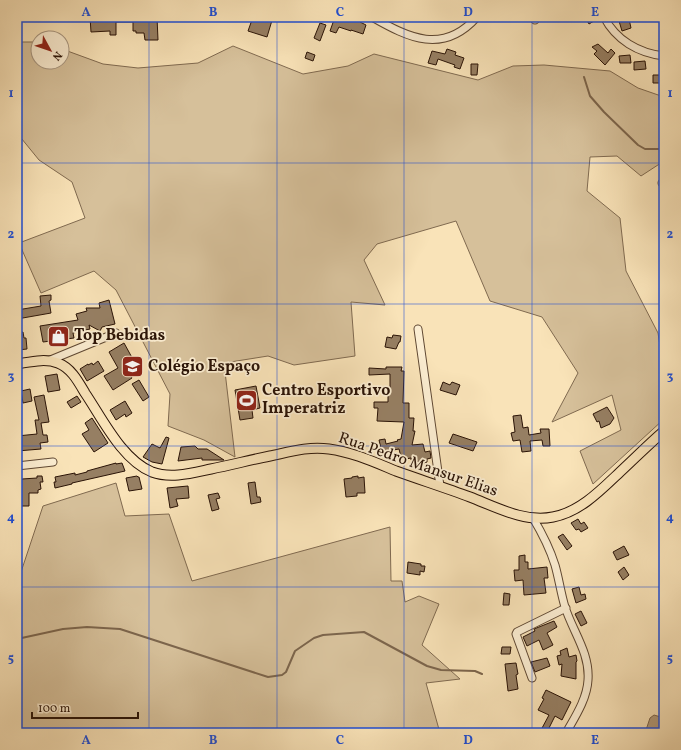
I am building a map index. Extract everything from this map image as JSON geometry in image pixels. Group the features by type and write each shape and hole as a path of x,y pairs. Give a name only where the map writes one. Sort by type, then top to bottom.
{"main road":[{"name":"Rua Pedro Mansur Elias","path":"17,364 48,361 61,364 70,371 77,379 121,446 138,463 152,472 182,475 303,449 321,448 354,455 512,514 542,519 568,513 585,502 602,489 664,431"}],"street":[{"path":"372,17 405,33 419,38 432,40 452,36 463,30 477,17"},
{"path":"604,17 611,29 624,42 644,52 664,56"},
{"path":"418,329 440,486"},
{"path":"48,361 116,333"},
{"path":"17,466 53,462"},
{"path":"533,518 543,535 552,557 566,608 586,655 588,674 587,689 566,733"},
{"path":"532,678 516,634 517,632 566,608"}],"shaded area":[{"path":"17,42 30,42 30,70 70,70 70,52 103,64 138,68 198,63 233,46 303,74 348,66 374,54 478,80 513,66 544,65 610,71 638,88 664,97 664,161 641,176 617,156 590,157 587,191 620,218 626,271 658,333 664,370 664,419 593,484 580,451 621,430 612,395 552,422 578,373 542,317 490,301 456,221 377,244 364,260 385,305 351,302 355,356 294,365 268,356 224,363 235,457 204,440 168,426 170,394 116,290 94,271 41,293 19,243 85,218 72,182 39,160 17,133"},
{"path":"116,483 125,516 169,514 192,581 390,527 391,581 402,581 405,602 419,596 439,604 422,645 460,679 426,683 440,733 22,733 17,717 17,651 20,647 17,640 17,584 43,506"},
{"path":"654,715 664,718 664,733 645,733 650,718"}],"building":[{"path":"90,17 157,17 158,40 145,40 144,33 136,33 136,31 133,31 133,22 116,22 116,35 110,35 110,31 91,32"},
{"path":"253,17 273,17 267,37 248,31"},
{"path":"335,17 362,17 360,22 366,25 363,34 339,27 336,33 330,31"},
{"path":"585,17 599,17 599,18 589,24"},
{"path":"629,19 631,28 622,31 619,21"},
{"path":"320,23 326,25 320,41 314,38"},
{"path":"598,44 608,53 611,49 615,53 605,65 594,54 597,51 592,47"},
{"path":"447,49 456,52 455,55 464,58 460,69 454,67 455,65 438,59 436,65 428,63 432,51 445,54"},
{"path":"307,52 315,55 313,61 305,58"},
{"path":"630,55 631,63 620,63 619,56"},
{"path":"645,61 646,69 634,70 634,62"},
{"path":"471,64 478,64 477,75 471,75"},
{"path":"653,75 664,75 664,83 653,83"},
{"path":"51,295 51,300 49,301 51,313 17,319 17,310 41,306 40,296"},
{"path":"109,300 115,324 102,327 100,331 89,325 90,329 73,333 74,338 43,342 40,326 78,320 76,314 87,311 86,308 100,308 99,303"},
{"path":"23,332 24,338 26,338 27,349 18,350 17,333"},
{"path":"393,335 401,336 400,342 396,349 385,347 387,337 392,338"},
{"path":"124,343 135,363 126,369 132,378 113,390 104,376 118,368 109,352"},
{"path":"98,361 104,371 87,381 80,369 88,364 92,363 93,365"},
{"path":"386,367 402,367 401,371 404,371 403,403 409,403 409,418 414,418 413,431 415,431 412,445 423,444 425,452 430,451 431,458 427,459 427,462 421,464 420,461 416,462 416,459 406,459 406,456 401,457 399,449 382,452 379,440 385,439 386,444 401,439 404,422 377,421 378,408 374,408 374,402 388,402 388,391 390,391 390,374 369,375 369,368 386,369"},
{"path":"57,374 60,390 48,392 45,376"},
{"path":"139,380 149,397 143,401 132,384"},
{"path":"443,382 450,385 452,382 460,385 456,395 440,390"},
{"path":"256,386 260,408 252,410 253,418 240,420 235,390"},
{"path":"30,389 32,401 23,403 21,391"},
{"path":"44,395 49,422 41,423 43,435 47,435 48,442 40,443 41,449 17,451 17,436 37,434 35,420 39,420 34,397"},
{"path":"77,396 81,402 71,408 67,402"},
{"path":"125,401 132,413 126,417 125,414 116,420 110,410"},
{"path":"607,407 614,418 610,424 601,428 599,421 597,422 593,414"},
{"path":"521,415 523,428 528,427 529,435 541,433 540,429 549,429 550,446 543,446 542,440 530,441 531,451 522,452 520,440 513,441 511,433 515,432 513,416"},
{"path":"92,418 108,443 94,452 82,434 89,430 85,423"},
{"path":"453,434 477,442 473,451 449,443"},
{"path":"166,437 169,438 162,464 152,462 143,457 152,444 160,448"},
{"path":"195,446 198,449 207,449 224,460 202,460 202,458 178,461 181,447"},
{"path":"116,463 122,463 125,471 55,488 55,477 75,473 75,475"},
{"path":"37,476 42,476 43,482 40,482 41,489 38,490 38,493 29,493 29,506 19,506 20,480 37,478"},
{"path":"358,476 358,478 364,477 365,493 357,493 357,496 346,497 344,479"},
{"path":"139,477 142,489 129,491 126,478"},
{"path":"255,482 257,497 260,497 261,502 251,504 248,483"},
{"path":"188,486 189,498 176,499 178,506 170,508 167,488"},
{"path":"218,493 220,498 216,499 219,509 212,511 208,495"},
{"path":"578,519 581,524 584,522 588,528 581,532 579,529 576,530 571,523"},
{"path":"563,534 572,546 567,550 558,537"},
{"path":"624,546 629,555 617,560 613,552"},
{"path":"525,555 525,562 528,562 528,569 547,567 548,578 544,578 546,593 524,595 523,580 515,581 514,570 519,570 519,556"},
{"path":"408,562 425,566 424,572 420,571 420,575 407,573"},
{"path":"624,567 629,575 623,580 618,572"},
{"path":"579,587 581,595 585,594 586,599 576,603 572,589"},
{"path":"504,593 510,594 509,605 503,605"},
{"path":"581,611 587,623 581,626 575,614"},
{"path":"554,621 557,627 547,633 553,645 543,650 539,640 527,646 523,637 535,631 534,629"},
{"path":"502,647 511,647 510,654 501,654"},
{"path":"567,648 569,657 576,655 576,679 561,676 562,664 559,665 557,656 561,655 560,651"},
{"path":"547,658 550,666 535,672 531,662"},
{"path":"516,663 518,689 508,691 505,664"},
{"path":"546,690 571,702 562,720 555,716 547,732 541,730 549,715 538,710 544,699 542,698"}],"waterway":[{"path":"584,77 590,96 638,145 645,149 664,149"},
{"path":"17,639 63,629 87,627 120,629 268,677 282,675 286,672 295,651 314,638 323,635 364,632 427,666 441,670 475,671 482,674"}],"place":[{"name":"Top Bebidas","path":"58,336"},
{"name":"Colégio Espaço","path":"133,367"},
{"name":"Centro Esportivo Imperatriz","path":"247,400"}]}
